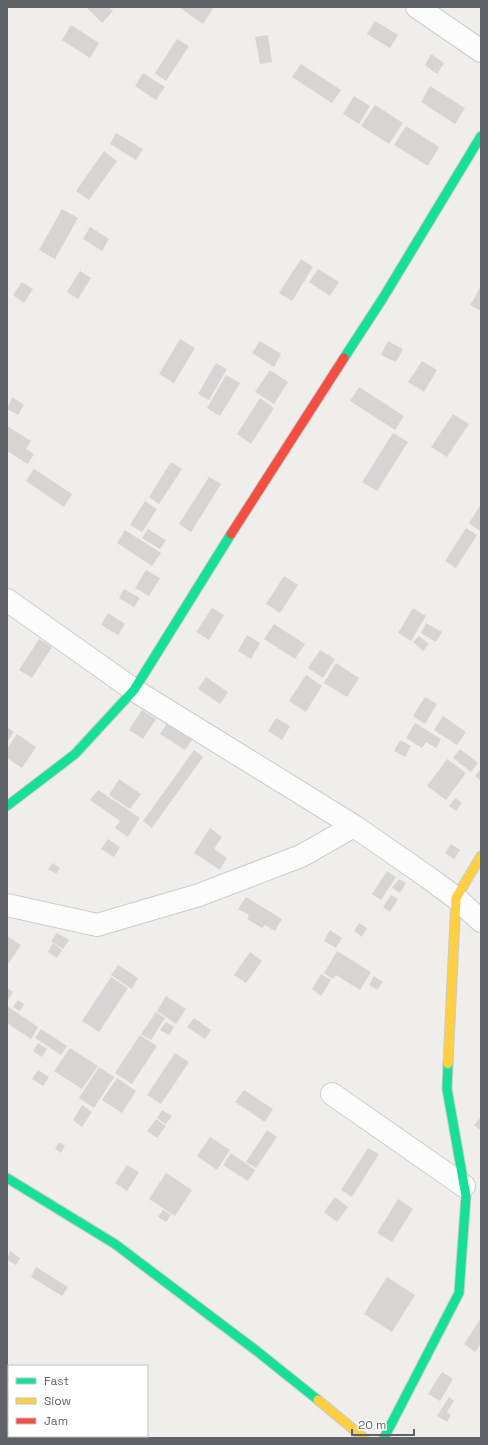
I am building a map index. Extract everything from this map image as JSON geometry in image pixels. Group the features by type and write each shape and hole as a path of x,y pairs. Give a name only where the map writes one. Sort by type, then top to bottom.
{"street":[{"path":"417,7 481,51"},
{"path":"7,806 75,754 134,690 260,488 383,298 481,136"},
{"path":"7,600 134,690 354,826 456,898 481,921"},
{"path":"7,905 97,925 199,895 301,856 354,826"},
{"path":"384,1438 459,1293 466,1196 447,1089 456,898 481,856"},
{"path":"332,1094 464,1186"},
{"path":"7,1178 115,1244 258,1352 364,1438"}],"building":[{"path":"86,7 109,7 113,11 102,23"},
{"path":"179,7 214,7 203,24"},
{"path":"375,21 398,35 390,48 367,34"},
{"path":"71,25 99,43 90,58 62,40"},
{"path":"268,35 272,62 260,64 255,37"},
{"path":"177,39 189,46 166,81 155,73"},
{"path":"431,54 444,63 437,74 425,65"},
{"path":"301,64 341,90 332,103 292,77"},
{"path":"143,73 165,87 156,100 135,86"},
{"path":"430,86 465,108 455,124 421,102"},
{"path":"354,96 370,106 359,124 343,114"},
{"path":"375,105 403,123 389,144 361,126"},
{"path":"406,126 439,147 428,166 394,145"},
{"path":"116,133 143,149 136,160 110,144"},
{"path":"104,151 117,161 89,200 76,191"},
{"path":"62,209 78,218 55,259 39,250"},
{"path":"90,227 109,239 102,251 83,239"},
{"path":"301,259 313,267 292,301 279,293"},
{"path":"318,269 339,282 330,296 309,282"},
{"path":"80,271 91,278 78,299 67,292"},
{"path":"22,282 33,289 24,303 13,295"},
{"path":"481,286 481,311 470,305"},
{"path":"180,339 195,348 174,383 159,374"},
{"path":"260,341 281,354 274,367 252,353"},
{"path":"388,341 403,349 396,362 381,355"},
{"path":"422,361 437,370 424,392 408,382"},
{"path":"216,363 227,369 209,400 198,394"},
{"path":"270,370 288,382 274,404 255,392"},
{"path":"226,375 240,383 220,416 207,408"},
{"path":"359,387 404,416 395,430 350,401"},
{"path":"12,397 24,405 18,415 7,409"},
{"path":"260,398 274,408 251,444 237,434"},
{"path":"453,414 469,424 447,457 431,447"},
{"path":"7,426 31,441 26,449 34,454 28,464 7,451"},
{"path":"393,433 408,442 377,491 362,482"},
{"path":"171,462 182,469 159,504 149,497"},
{"path":"34,469 72,494 64,507 26,481"},
{"path":"209,477 221,484 191,532 179,524"},
{"path":"145,501 157,509 142,532 130,525"},
{"path":"481,504 481,530 480,531 469,523"},
{"path":"466,528 477,535 456,568 445,561"},
{"path":"148,529 166,540 160,549 142,538"},
{"path":"125,530 161,553 152,566 117,543"},
{"path":"146,570 160,578 149,596 135,588"},
{"path":"284,576 298,585 280,613 266,604"},
{"path":"124,589 140,598 134,607 119,598"},
{"path":"212,608 224,615 209,640 196,632"},
{"path":"413,608 426,616 411,641 398,633"},
{"path":"108,613 125,624 118,635 101,625"},
{"path":"426,623 442,632 436,642 421,633"},
{"path":"274,624 305,644 295,659 264,639"},
{"path":"247,635 260,643 251,659 238,651"},
{"path":"419,636 429,644 423,651 413,642"},
{"path":"39,639 52,647 32,678 19,670"},
{"path":"320,650 335,659 323,678 308,668"},
{"path":"336,663 359,678 347,697 324,683"},
{"path":"306,675 322,686 306,712 289,701"},
{"path":"206,677 228,692 220,704 198,689"},
{"path":"425,697 437,704 425,724 413,716"},
{"path":"142,710 156,719 143,739 129,730"},
{"path":"443,716 466,732 457,745 434,730"},
{"path":"276,718 290,726 282,740 268,731"},
{"path":"168,722 193,738 185,750 160,734"},
{"path":"415,723 441,739 436,748 426,742 422,748 406,738"},
{"path":"7,727 14,732 7,742"},
{"path":"17,734 36,747 22,768 7,758 7,749"},
{"path":"400,740 411,746 405,757 394,751"},
{"path":"460,749 478,763 471,772 453,758"},
{"path":"194,750 203,757 152,828 143,821"},
{"path":"447,759 466,773 446,800 427,786"},
{"path":"481,768 481,781 475,776"},
{"path":"119,779 141,794 130,809 109,795"},
{"path":"98,790 140,818 128,837 115,828 120,821 90,800"},
{"path":"455,798 462,803 456,811 449,806"},
{"path":"210,828 222,837 214,849 227,858 220,870 194,853"},
{"path":"108,839 120,847 114,857 101,849"},
{"path":"451,844 460,850 454,859 445,853"},
{"path":"53,863 60,868 56,874 48,869"},
{"path":"387,871 396,877 381,900 372,894"},
{"path":"399,879 406,883 400,893 392,888"},
{"path":"391,895 398,899 390,912 383,907"},
{"path":"246,897 282,919 275,931 265,925 262,928 247,919 249,915 238,909"},
{"path":"359,923 367,928 362,937 354,931"},
{"path":"330,930 342,938 336,948 324,941"},
{"path":"57,933 69,940 63,949 51,941"},
{"path":"7,936 21,945 7,966"},
{"path":"53,943 62,950 57,958 48,952"},
{"path":"337,951 371,972 360,990 336,975 333,979 324,973"},
{"path":"250,952 262,961 246,983 234,975"},
{"path":"118,965 138,978 132,989 111,975"},
{"path":"321,974 331,980 321,996 312,989"},
{"path":"374,976 383,982 377,990 369,985"},
{"path":"111,977 128,988 99,1032 82,1021"},
{"path":"7,988 13,992 7,1002"},
{"path":"166,996 186,1009 176,1024 157,1011"},
{"path":"18,1000 24,1004 20,1011 13,1007"},
{"path":"7,1006 38,1027 31,1039 7,1023"},
{"path":"156,1012 165,1018 151,1040 141,1034"},
{"path":"194,1018 211,1030 205,1039 187,1027"},
{"path":"166,1022 174,1027 169,1035 160,1030"},
{"path":"41,1029 67,1046 61,1055 35,1038"},
{"path":"140,1035 157,1046 132,1084 115,1073"},
{"path":"38,1043 47,1049 42,1057 33,1051"},
{"path":"70,1048 98,1066 82,1089 54,1071"},
{"path":"175,1053 189,1062 161,1104 147,1095"},
{"path":"99,1067 114,1077 94,1108 79,1098"},
{"path":"38,1070 49,1077 43,1086 32,1079"},
{"path":"117,1078 136,1091 122,1113 102,1100"},
{"path":"244,1090 273,1109 265,1122 235,1102"},
{"path":"82,1105 92,1112 82,1127 73,1120"},
{"path":"162,1110 172,1116 166,1124 157,1118"},
{"path":"481,1117 481,1131 474,1125"},
{"path":"156,1119 166,1126 157,1138 147,1131"},
{"path":"267,1130 277,1137 256,1168 246,1162"},
{"path":"210,1137 230,1150 217,1170 197,1156"},
{"path":"59,1142 65,1146 61,1153 55,1149"},
{"path":"368,1148 379,1154 352,1197 341,1190"},
{"path":"231,1153 255,1170 248,1181 223,1165"},
{"path":"127,1165 139,1172 127,1191 115,1183"},
{"path":"166,1173 192,1190 175,1216 149,1199"},
{"path":"335,1197 348,1207 337,1222 324,1212"},
{"path":"398,1199 413,1209 392,1242 377,1233"},
{"path":"163,1210 171,1215 166,1222 158,1217"},
{"path":"10,1251 20,1258 16,1265 7,1260"},
{"path":"36,1267 68,1287 62,1296 31,1277"},
{"path":"387,1277 415,1295 392,1332 364,1314"},
{"path":"481,1318 481,1343 475,1352 464,1344"},
{"path":"442,1372 453,1379 440,1401 428,1394"},
{"path":"449,1397 454,1401 447,1412 451,1415 447,1422 437,1416"}],"traffic: fast":[{"path":"344,358 383,298 481,136"},
{"path":"7,806 75,754 134,690 231,534"},
{"path":"384,1438 459,1293 466,1196 447,1089 448,1064"},
{"path":"7,1178 115,1244 258,1352 318,1400"}],"traffic: slow":[{"path":"448,1064 456,898 481,856"},
{"path":"318,1400 364,1438"}],"traffic: jam":[{"path":"231,534 344,358"}]}
